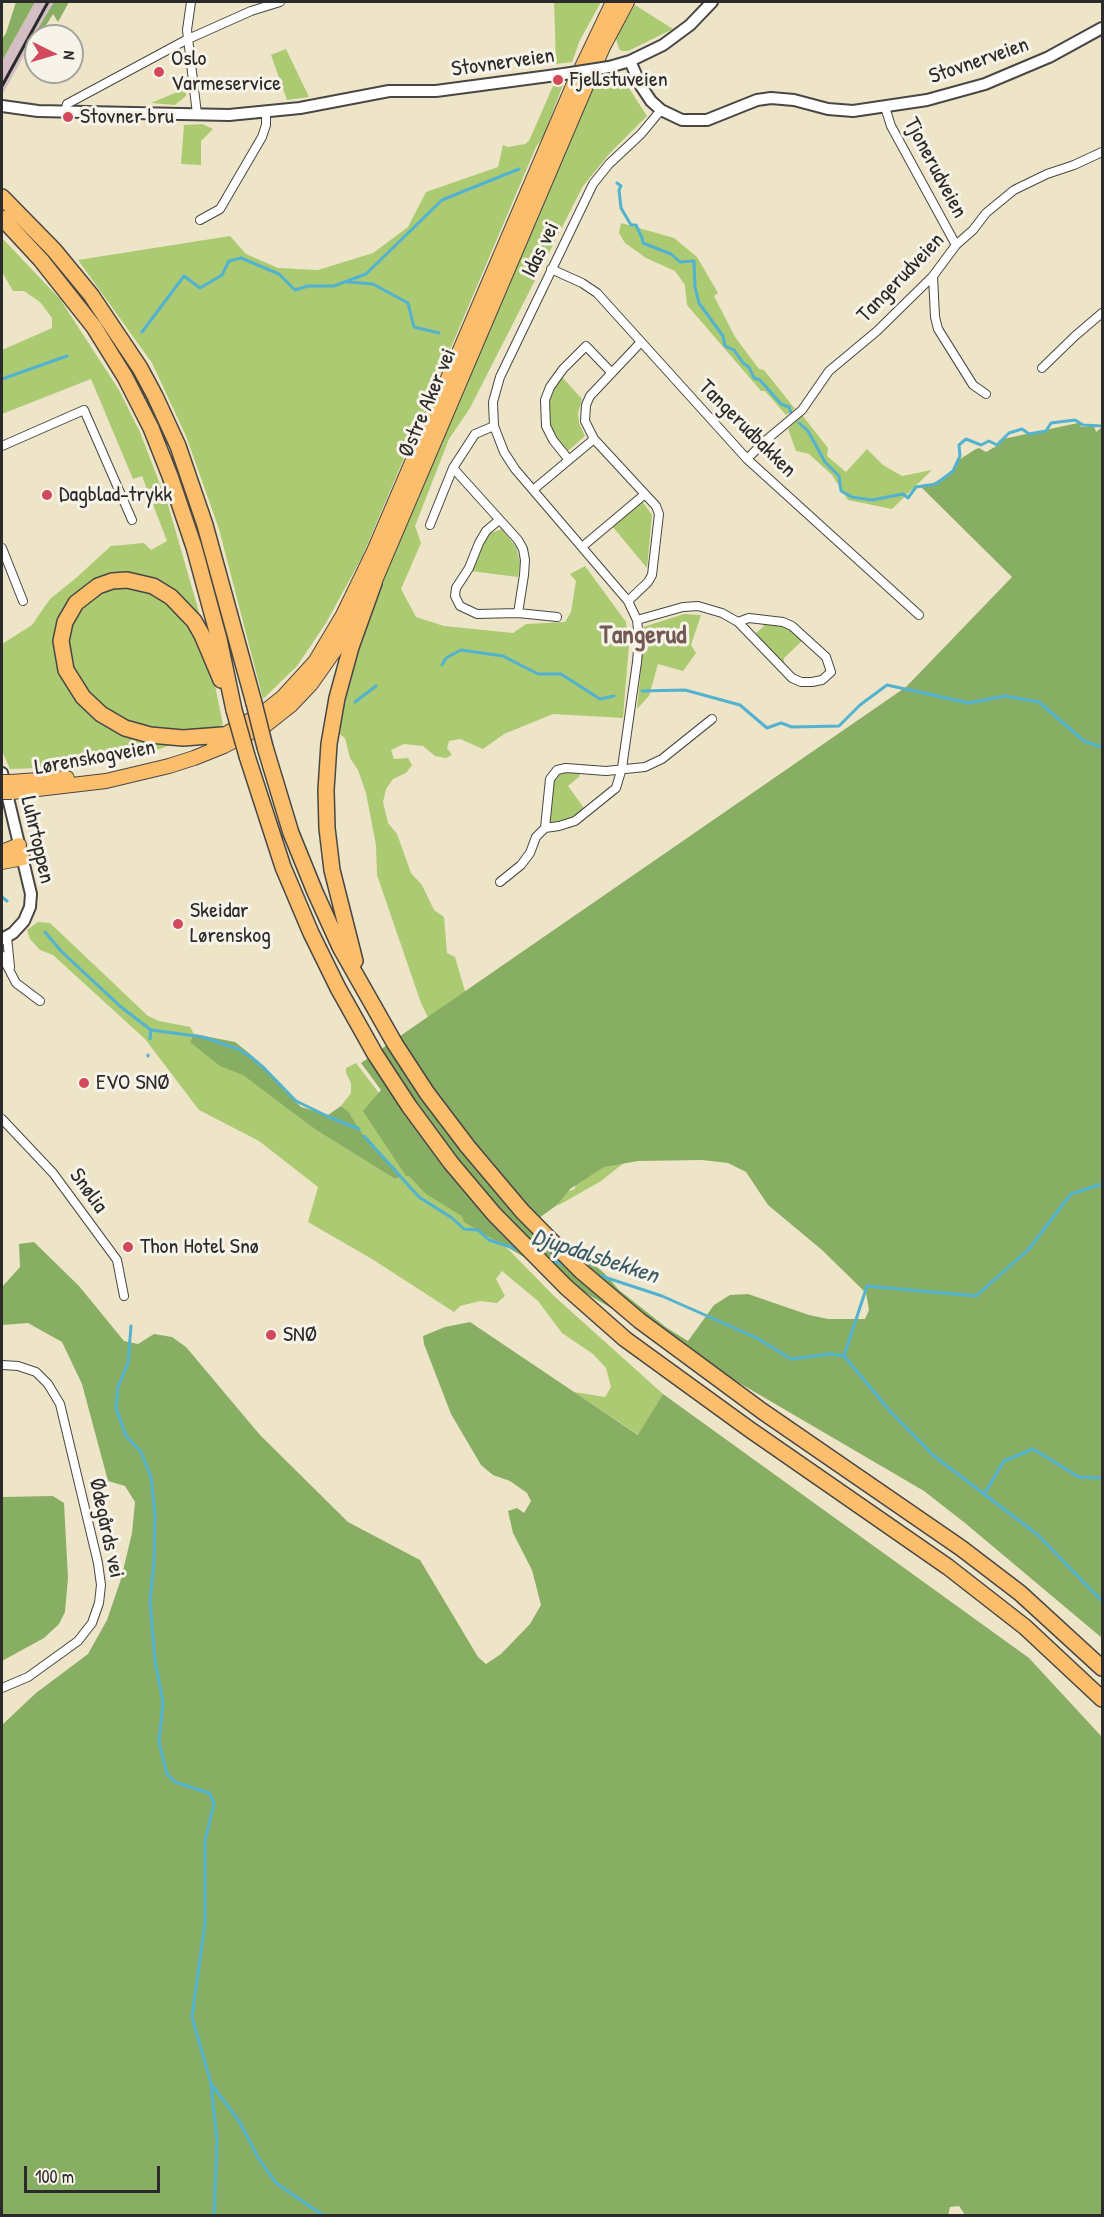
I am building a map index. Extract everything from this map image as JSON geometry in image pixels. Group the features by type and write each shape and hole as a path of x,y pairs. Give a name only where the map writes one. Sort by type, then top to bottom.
{"highway":[{"name":"Østre Aker vei","path":"178,754 204,746 263,713 293,687 315,662 343,615 379,541 568,97 613,2"},
{"name":"Østre Aker vei","path":"194,758 250,734 267,724 296,700 323,668 374,583 587,83 627,2"},
{"path":"2,197 54,250 91,296 140,368 155,396 178,446 206,525 265,747 288,823 328,924 411,1069 468,1147 522,1211 581,1270 640,1321 692,1361 986,1567 1054,1623 1102,1668"},
{"path":"2,218 42,260 88,319 120,369 147,420 170,476 194,547 247,756 283,867 311,933 338,988 375,1054 409,1106 451,1163 494,1214 566,1287 625,1339 749,1429 956,1573 1032,1633 1102,1699"},
{"path":"222,735 183,738 150,735 125,728 96,710 75,687 63,661 62,631 68,616 76,603 92,589 112,581 135,581 162,591 187,612 202,635 234,709"},
{"path":"363,987 335,890 329,848 326,790 329,744 337,698 351,647 374,583"},
{"name":"Lørenskogveien","path":"2,792 104,773 178,754"},
{"name":"Lørenskogveien","path":"2,782 26,786 106,781 194,758"},
{"path":"2,852 21,851"},
{"path":"2,862 21,851"}],"street":[{"path":"191,2 187,18 188,39 197,114"},
{"path":"64,112 67,104 188,39 251,10 280,2"},
{"path":"661,110 646,94 630,61 649,53 678,35 712,2"},
{"name":"Stovnerveien","path":"661,110 674,117 696,121 712,119 757,100 771,98 794,100 843,111 885,107 946,95 985,84 1049,57 1102,28"},
{"name":"Stovnerveien","path":"2,106 64,112 229,115 266,112 389,91 436,91 609,68 630,61"},
{"name":"Tjonerudveien","path":"885,107 891,126 956,245"},
{"name":"Idas vei","path":"545,828 575,821 616,788 622,768 637,662 639,639 637,620 628,601 515,469 504,452 494,426 494,402 500,377 593,184 609,164 642,134 661,110"},
{"path":"200,220 220,209 264,132 266,112"},
{"name":"Tangerudveien","path":"747,459 802,410 830,371 877,331 933,276 956,245 974,230 986,213 1014,190 1102,152"},
{"name":"Tangerudbakken","path":"551,269 582,283 597,293 747,459 919,615"},
{"path":"933,276 935,317 938,329 973,385 986,393"},
{"path":"1042,368 1102,313"},
{"path":"628,601 648,582 652,575 659,514 656,506 594,440 585,421 586,405 590,396 640,342"},
{"path":"569,460 553,440 546,426 545,400 550,387 563,369 586,346 610,372"},
{"path":"2,447 84,410 132,520"},
{"path":"430,525 453,468 475,434 494,426"},
{"path":"533,490 594,440"},
{"path":"453,468 518,540 523,549 525,560 518,613"},
{"path":"582,548 645,494"},
{"path":"499,519 486,531 469,568 456,588 455,596 460,606 477,614 518,613 557,617"},
{"path":"2,548 23,601"},
{"path":"637,620 698,606 722,613 738,622 792,678 801,682 812,682 822,680 831,672 826,657 792,626 763,619 749,618 738,622"},
{"path":"500,882 521,865 530,853 536,837 545,828 550,779 556,770 566,768 606,771 645,766 663,759 712,719"},
{"name":"Luhrtoppen","path":"2,773 30,884 30,907 24,921 4,938"},
{"path":"4,938 10,972"},
{"path":"2,956 22,988 40,1001"},
{"name":"Snølia","path":"2,1119 53,1173 117,1260 124,1296"},
{"name":"Ødegårds vei","path":"2,1365 18,1366 36,1372 48,1384 60,1404 98,1563 101,1585 99,1603 92,1623 78,1641 28,1677 2,1688"}],"shaded area":[{"path":"35,2 54,2 42,24 24,24 24,56 2,95 2,61"}],"green space":[{"path":"16,2 35,2 2,61 2,39"},
{"path":"54,2 69,2 58,22 53,14 47,24 41,24"},
{"path":"554,2 601,2 580,40 572,62 556,64"},
{"path":"635,5 673,29 628,51 622,51 619,49 616,38"},
{"path":"286,49 309,97 287,100 271,55"},
{"path":"615,76 625,82 647,116 610,153 583,186 470,408 449,439 415,526 421,543 401,589 416,617 444,626 513,633 526,624 565,622 571,612 576,581 570,574 585,566 626,622 629,645 623,718 553,714 504,734 483,749 460,739 449,741 447,748 452,755 446,758 435,756 423,746 404,744 391,750 394,759 408,758 412,765 406,773 393,779 386,789 383,802 388,823 397,834 411,873 422,885 434,910 444,917 447,953 455,957 467,998 625,1162 601,1181 559,1205 555,1203 566,1192 575,1189 576,1174 444,1050 421,1003 377,875 376,845 366,793 358,770 350,758 345,738 338,733 354,660 377,590 597,78"},
{"path":"563,85 543,137 536,147 362,557 326,623 297,666 263,699 219,529 186,436 152,363 78,260 230,236 246,254 278,268 318,270 373,253 408,227 426,192 498,167 503,145 508,147 529,141 553,86"},
{"path":"187,88 186,96 175,105 151,103"},
{"path":"202,124 213,129 201,141 201,165 181,164 184,125"},
{"path":"621,223 674,238 697,257 718,293 714,296 735,337 759,369 764,370 795,409 786,415 765,391 761,391 687,305 685,285 675,271 646,258 625,243 619,233"},
{"path":"2,238 60,299 119,390 140,432 169,508 203,626 223,725 144,755 38,768 10,769 2,751 2,644 32,625 50,599 111,546 144,543 151,550 167,541 142,476 133,479 91,379 2,414 2,350 52,328 52,318 40,302 24,291 13,291 2,272"},
{"path":"561,376 582,399 578,413 579,423 585,436 567,452 555,439 548,425 546,409 552,388"},
{"path":"802,415 828,448 827,456 846,472 867,449 883,465 902,476 932,470 892,509 848,500 832,475 809,454 796,451 788,429"},
{"path":"1078,423 1082,427 1094,426 1096,432 1102,427 1102,1638 924,1491 464,1222 462,1216 426,1194 409,1176 406,1176 363,1111 381,1090 361,1063 906,687 1012,577 921,487 926,487 953,472 957,461 976,449 979,448 986,452 1000,444 1003,439","holes":["702,1160 728,1163 746,1172 768,1205 822,1250 866,1293 869,1310 865,1319 828,1319 809,1315 748,1294 730,1295 714,1305 688,1341 667,1328 619,1290 604,1273 573,1247 557,1239 539,1218 557,1205 570,1189 604,1167 638,1161"]},
{"path":"642,501 652,515 647,568 612,526"},
{"path":"502,529 516,547 520,562 518,577 471,571 488,534"},
{"path":"684,614 701,615 691,645 696,653 683,671 658,664 649,696 637,709 643,627"},
{"path":"760,622 786,625 802,641 784,658 784,663 755,634 764,626"},
{"path":"564,772 578,773 580,776 568,786 584,808 573,818 550,824 552,785 556,776"},
{"path":"38,922 50,923 148,1016 159,1021 190,1027 194,1034 190,1042 237,1068 316,1130 395,1179 396,1168 367,1141 348,1111 341,1106 351,1093 351,1083 346,1068 356,1063 464,1204 554,1296 663,1394 639,1435 574,1392 605,1397 611,1387 606,1368 593,1354 562,1333 538,1301 502,1271 496,1279 505,1296 497,1303 480,1301 460,1306 454,1312 372,1259 308,1222 318,1187 259,1141 199,1110 145,1039 53,955 40,950 30,939 27,930"},
{"path":"194,1034 235,1042 249,1053 301,1107 328,1115 341,1106 348,1111 367,1141 396,1168 399,1177 395,1179 316,1130 243,1075 220,1066 190,1042"},
{"path":"34,1242 79,1286 124,1341 138,1344 154,1334 172,1337 186,1347 260,1435 348,1522 420,1560 478,1657 486,1664 501,1654 530,1624 541,1605 532,1570 513,1533 508,1511 517,1508 524,1513 531,1501 527,1493 510,1481 493,1475 481,1465 451,1414 424,1344 423,1336 445,1327 470,1322 638,1435 663,1394 1029,1658 1102,1737 1102,2215 965,2215 959,2206 950,2207 948,2216 2,2215 2,1725 36,1693 88,1654 107,1620 121,1579 132,1533 135,1502 125,1486 108,1481 82,1384 62,1342 28,1323 2,1325 2,1287 20,1267 19,1244"},
{"path":"53,1496 64,1503 68,1578 65,1612 59,1624 44,1638 2,1661 2,1497"}],"waterway":[{"path":"142,332 184,276 200,288 222,275 229,261 241,258 279,274 295,290 308,286 334,286 366,274 442,200 519,169"},
{"path":"617,183 621,186 619,190 621,208 631,225 636,225 643,243 671,254 680,262 694,261 695,287 699,303 723,336 725,346 734,350 743,363 749,367 754,378 760,380 781,404 789,407 791,413"},
{"path":"348,282 373,284 408,303 414,327 439,333"},
{"path":"2,379 67,356"},
{"path":"799,423 808,431 825,462 839,476 841,491 852,497 872,500 903,494 908,498 916,487 936,484 953,471 960,456 959,445 966,439 981,445 989,441 997,445 1009,433 1022,429 1029,434 1046,431 1051,423 1075,420 1083,425 1102,426"},
{"path":"442,665 446,658 461,650 503,656 538,674 561,674 600,699 614,696"},
{"path":"642,691 685,690 740,705 767,728 781,723 792,727 839,726 860,705 887,685 969,703 1005,696 1039,702 1084,741 1102,747"},
{"path":"355,702 376,686"},
{"name":"Djupdalsbekken","path":"2,897 7,901"},
{"name":"Djupdalsbekken","path":"45,932 62,952 121,1007 151,1030 203,1037 238,1049 263,1067 296,1101 359,1129"},
{"path":"150,1039 151,1030"},
{"name":"Djupdalsbekken","path":"364,1136 419,1197 452,1218 464,1229 478,1230 489,1240 520,1250"},
{"path":"844,1356 867,1286 976,1296 1028,1250 1071,1194 1102,1184"},
{"name":"Djupdalsbekken","path":"546,1259 566,1265"},
{"name":"Djupdalsbekken","path":"595,1274 662,1296 757,1338 791,1359 830,1354 844,1356"},
{"path":"131,1326 128,1363 118,1387 116,1408 126,1436 141,1452 151,1477 155,1514 150,1601 155,1661 163,1702 159,1742 167,1774 175,1782 209,1793 214,1803 205,1841 205,1923 192,2017 211,2083 217,2141 214,2216"},
{"path":"844,1356 890,1411 934,1456 1038,1535 1102,1601"},
{"path":"985,1493 1004,1461 1033,1449 1079,1477 1102,1478"},
{"path":"212,2085 239,2121 259,2159 276,2183 324,2216"}],"railway":[{"path":"2,86 48,2"}],"place":[{"name":"Oslo Varmeservice","path":"159,72"},
{"name":"Fjellstuveien","path":"558,80"},
{"name":"Stovner bru","path":"68,117"},
{"name":"Dagblad-trykk","path":"47,495"},
{"name":"Skeidar Lørenskog","path":"178,924"},
{"name":"EVO SNØ","path":"84,1083"},
{"name":"Thon Hotel Snø","path":"128,1247"},
{"name":"SNØ","path":"271,1335"}],"district":[{"name":"Tangerud","path":"643,636"}]}
